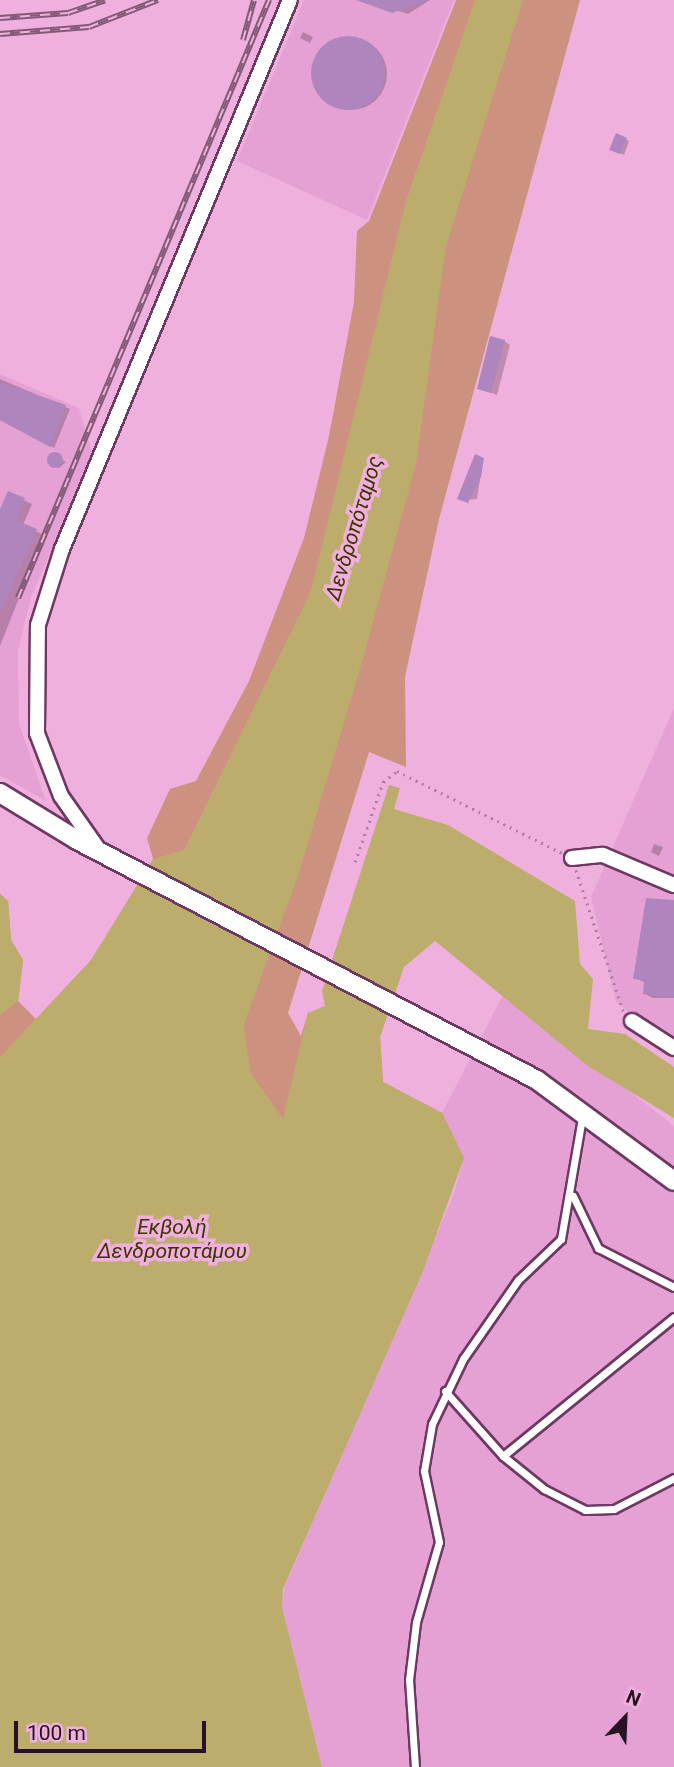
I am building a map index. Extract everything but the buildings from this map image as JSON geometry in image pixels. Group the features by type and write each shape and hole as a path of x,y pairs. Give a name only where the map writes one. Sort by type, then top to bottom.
{"street":[{"path":"99,852 46,764 37,733 34,652 62,549 290,0"},
{"path":"0,793 99,852 426,1020 583,1110 674,1181"},
{"path":"572,858 603,855 674,885"},
{"path":"632,1021 674,1048"}],"lane":[{"path":"415,1767 409,1680 440,1526 424,1471 445,1391 518,1280 561,1240 573,1195 583,1110"},
{"path":"573,1195 598,1248 674,1287"},
{"path":"503,1455 674,1317"},
{"path":"445,1391 503,1455 544,1489 585,1510 614,1510 674,1478"}],"path":[{"path":"355,862 383,782 397,771 572,858 620,1005 632,1021"}],"shaded area":[{"path":"304,0 454,0 367,220 237,161"},
{"path":"456,0 580,0 439,519 405,677 406,767 369,752 288,1013 301,1036 308,1013 380,1037 383,1082 442,1113 464,1158 0,1178 0,894 8,901 11,940 23,960 18,1001 45,1028 117,937 154,862 147,838 170,789 196,781 249,681 304,538 329,436 354,302 357,231 369,221"},
{"path":"0,374 79,408 92,452 31,598 18,651 19,724 46,801 0,775"},
{"path":"674,708 674,1045 616,1002 591,897"},
{"path":"504,993 674,1126 674,1767 322,1767 282,1607 284,1589 454,1194 464,1158 442,1113"}],"water":[{"path":"475,0 523,0 446,246 416,463 364,655 298,876 244,1024 250,1072 283,1119 308,1013 325,1006 322,991 389,785 400,788 394,809 448,825 575,901 580,964 593,979 588,1029 625,1034 674,1067 674,1118 588,1066 435,941 404,967 380,1037 383,1082 442,1113 464,1158 423,1271 283,1589 282,1607 322,1767 0,1767 0,1057 91,960 153,859 184,850 311,591 406,201"},
{"path":"0,894 8,901 11,940 23,960 18,1001 0,1015"}],"railway":[{"path":"0,18 68,13 105,0"},
{"path":"0,34 89,27 158,0"},
{"path":"243,40 254,0"},
{"path":"18,598 269,0"}],"water label":[{"name":"Δενδροπόταμος","path":"354,528"},
{"name":"Εκβολή Δενδροποτάμου","path":"172,1239"}]}
